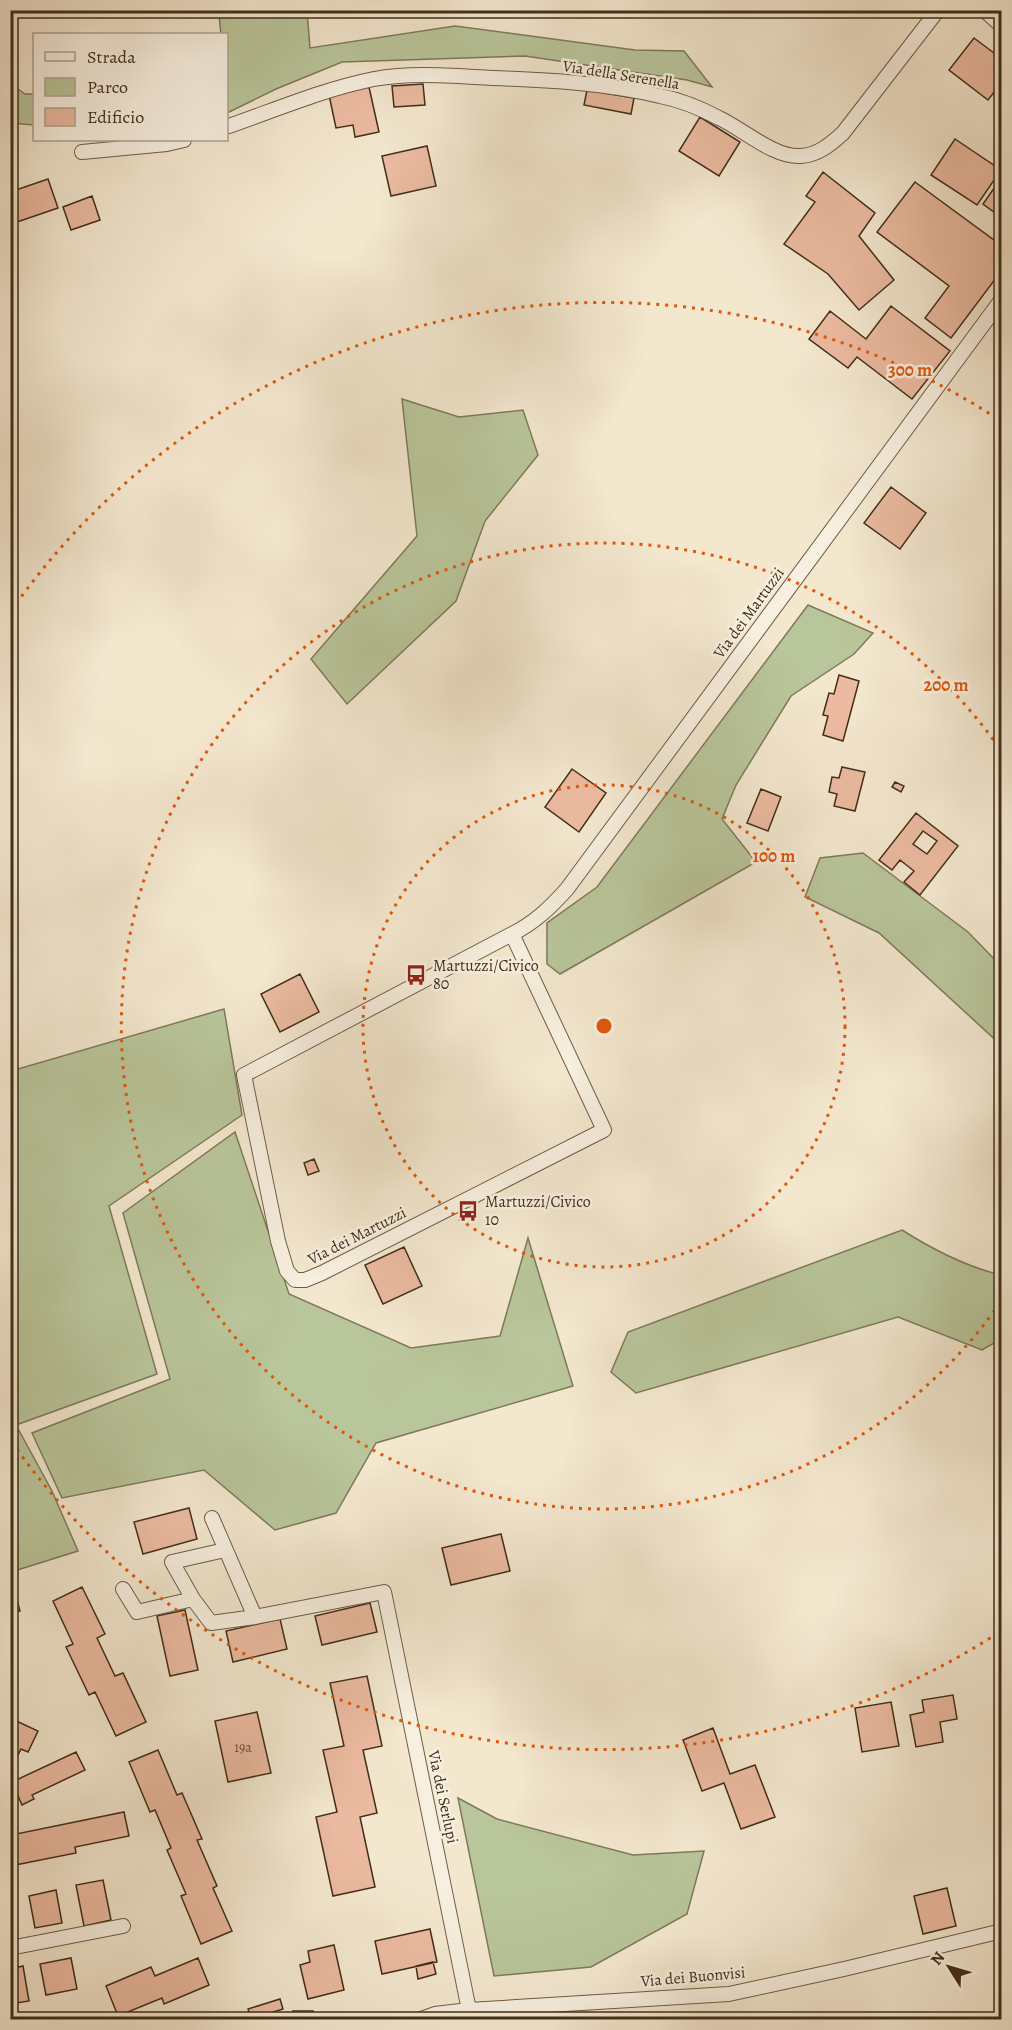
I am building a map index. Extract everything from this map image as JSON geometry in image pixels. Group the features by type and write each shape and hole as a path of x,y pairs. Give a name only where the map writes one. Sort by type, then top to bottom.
{"street":[{"name":"Via della Serenella","path":"228,126 354,84 394,77 434,75 555,81 661,96 693,105 722,119 777,152 788,156 809,155 827,147 848,128 939,10"},
{"path":"984,10 1002,26"},
{"path":"82,152 180,141"},
{"name":"Via dei Martuzzi","path":"512,934 604,1130 322,1273 305,1280 295,1280 287,1271 278,1241 244,1075 512,934 528,926 549,909 567,889 1002,299"},
{"path":"212,1518 255,1617 211,1623 172,1562 225,1550"},
{"path":"123,1589 137,1612 194,1599"},
{"name":"Via dei Serlupi","path":"255,1617 384,1592 469,2010"},
{"path":"10,1948 123,1926"},
{"name":"Via dei Buonvisi","path":"418,2019 435,2014 469,2010 729,1994 844,1969 1002,1930"}],"green space":[{"path":"222,11 307,11 310,48 455,26 635,50 684,51 712,87 687,80 525,56 342,62 276,89 228,113 228,33 221,33 219,16"},
{"path":"11,84 25,94 33,94 33,125 11,123"},
{"path":"402,399 459,417 523,410 538,455 485,521 456,601 347,704 311,659 417,536"},
{"path":"808,605 873,633 854,654 791,696 736,785 722,819 756,862 560,974 547,964 547,923 597,887"},
{"path":"863,853 968,932 1001,966 1001,1045 879,933 805,897 820,858"},
{"path":"224,1009 242,1115 109,1206 157,1374 16,1425 52,1491 78,1551 11,1572 11,1071"},
{"path":"235,1132 289,1294 411,1348 500,1336 528,1238 573,1386 376,1443 336,1513 275,1530 204,1470 62,1498 32,1433 170,1379 123,1213"},
{"path":"902,1230 950,1257 1001,1275 1001,1339 982,1350 898,1317 636,1393 611,1372 628,1332"},
{"path":"458,1798 497,1819 633,1855 704,1851 687,1914 591,1967 494,1976"}],"building":[{"path":"974,38 1002,59 1002,82 988,100 949,70"},
{"path":"423,84 425,105 394,107 392,86"},
{"path":"369,87 379,132 355,137 353,125 336,128 329,95"},
{"path":"587,90 634,98 631,114 584,105"},
{"path":"700,117 740,142 719,176 679,151"},
{"path":"955,139 1001,170 977,205 931,175"},
{"path":"427,146 436,186 391,196 382,156"},
{"path":"10,149 15,149 13,170 10,169"},
{"path":"823,172 875,213 859,236 894,280 859,310 828,274 784,244 815,202 806,196"},
{"path":"48,179 58,208 17,222 10,204 10,192"},
{"path":"999,181 1002,183 1002,218 983,204"},
{"path":"915,182 1002,246 1002,270 951,338 925,318 949,286 877,232"},
{"path":"92,196 100,220 71,230 63,207"},
{"path":"891,306 950,351 912,399 857,357 848,368 809,339 830,311 866,339"},
{"path":"891,487 926,513 900,549 864,523"},
{"path":"839,675 859,681 843,741 823,735 828,716 823,715 829,693 834,694"},
{"path":"842,767 865,772 855,811 834,806 837,794 829,792 832,777 839,778"},
{"path":"572,769 606,793 579,832 545,807"},
{"path":"895,782 904,786 901,792 892,787"},
{"path":"761,789 781,797 768,831 747,823"},
{"path":"916,813 958,846 920,895 904,882 914,871 900,860 892,870 879,860","holes":["923,831 937,841 927,854 913,844"]},
{"path":"300,974 319,1012 280,1032 261,994"},
{"path":"314,1159 319,1171 308,1175 304,1163"},
{"path":"404,1247 422,1286 383,1304 365,1265"},
{"path":"189,1508 197,1539 143,1554 134,1522"},
{"path":"501,1534 510,1571 451,1585 442,1548"},
{"path":"10,1574 20,1611 10,1613"},
{"path":"82,1587 105,1634 97,1638 115,1676 123,1673 146,1722 116,1736 95,1692 89,1695 66,1647 73,1644 53,1601"},
{"path":"370,1603 377,1632 322,1645 315,1616"},
{"path":"185,1610 198,1670 170,1676 157,1616"},
{"path":"280,1619 287,1649 233,1662 226,1631"},
{"path":"367,1676 382,1746 363,1750 377,1813 360,1817 375,1887 333,1896 316,1817 337,1812 323,1750 344,1746 330,1683"},
{"path":"953,1695 957,1719 940,1722 943,1742 916,1747 910,1715 924,1712 922,1700"},
{"path":"891,1702 899,1746 862,1752 855,1708"},
{"path":"257,1712 271,1773 228,1782 215,1721"},
{"path":"10,1718 38,1731 28,1752 21,1749 16,1759 10,1756"},
{"path":"713,1728 730,1774 755,1765 775,1817 741,1829 724,1783 702,1791 683,1740"},
{"path":"158,1750 177,1795 182,1793 202,1839 197,1840 217,1886 213,1888 232,1931 201,1944 181,1896 186,1894 167,1850 171,1848 155,1810 150,1812 129,1762"},
{"path":"76,1752 85,1770 32,1795 34,1799 22,1805 12,1782"},
{"path":"124,1812 129,1836 75,1847 76,1853 10,1866 10,1841 17,1840 16,1834"},
{"path":"103,1880 111,1920 84,1926 76,1885"},
{"path":"947,1888 956,1926 923,1934 914,1896"},
{"path":"56,1890 62,1923 35,1928 29,1896"},
{"path":"10,1901 16,1928 10,1929"},
{"path":"430,1929 437,1962 382,1974 375,1941"},
{"path":"334,1945 344,1990 308,1999 300,1965 310,1962 308,1951"},
{"path":"71,1958 77,1989 46,1995 40,1964"},
{"path":"198,1958 209,1985 164,2004 162,1998 118,2016 106,1986 151,1967 155,1976"},
{"path":"433,1962 436,1974 418,1979 416,1966"},
{"path":"23,1966 29,2001 10,2004 10,1969"},
{"path":"280,1999 283,2009 251,2019 248,2009"},
{"path":"293,2011 313,2011 313,2020 296,2020"}],"place":[{"name":"Martuzzi/Civico 80","path":"416,975"},
{"name":"Martuzzi/Civico 10","path":"468,1211"}]}
